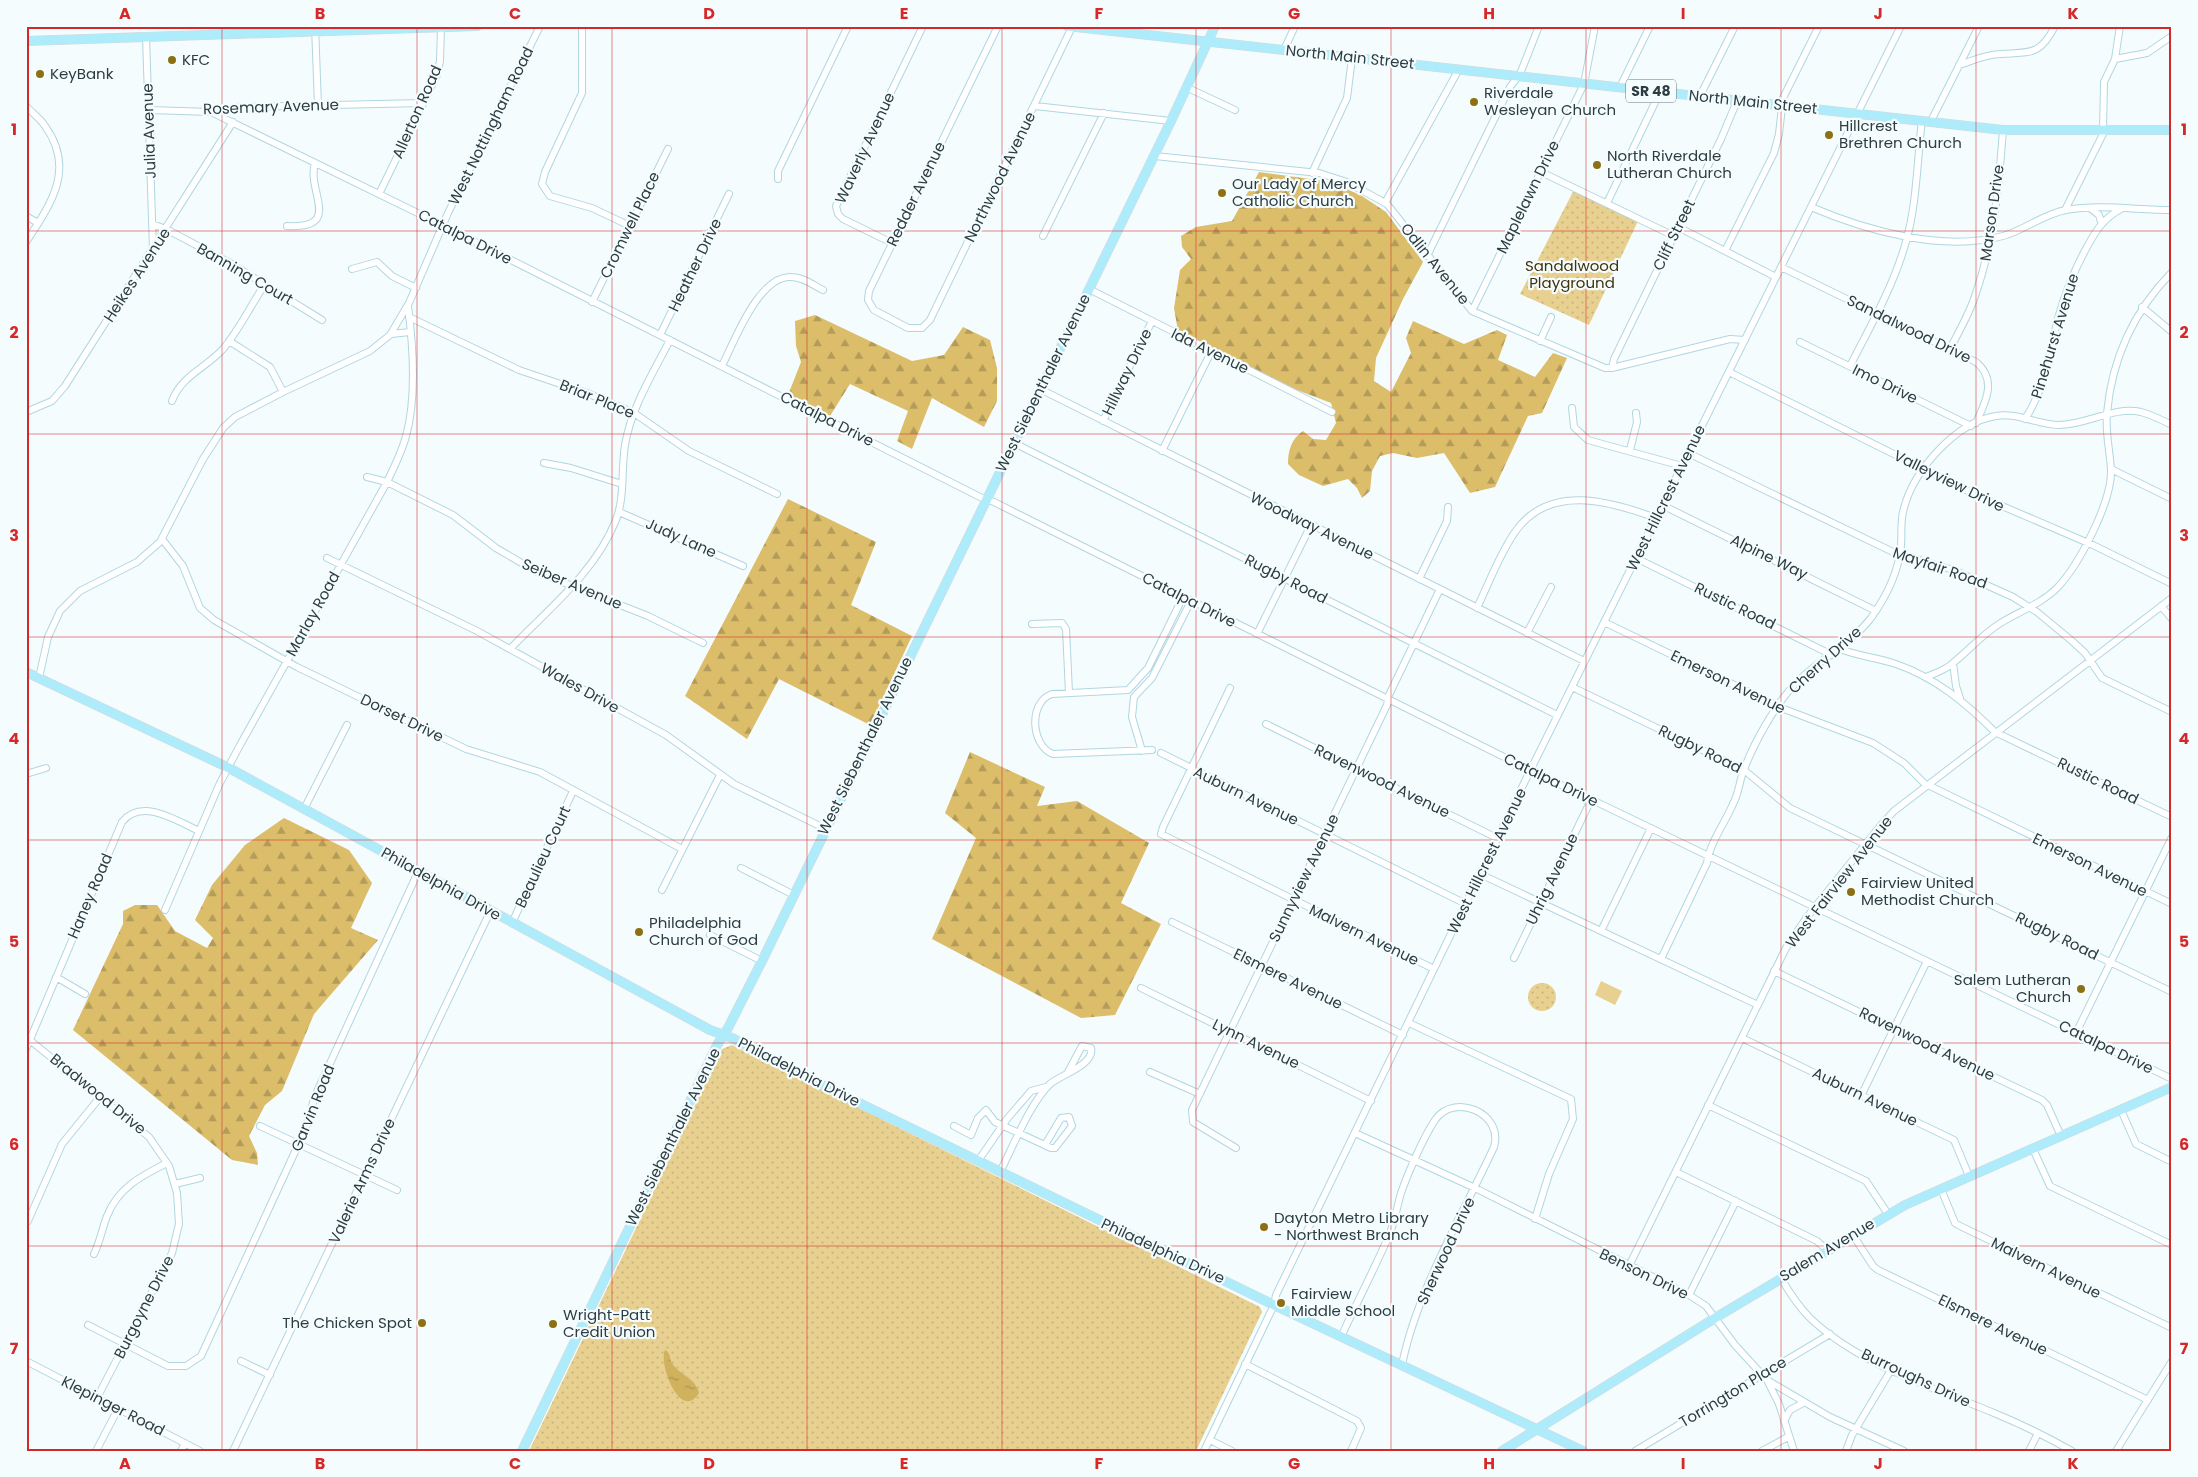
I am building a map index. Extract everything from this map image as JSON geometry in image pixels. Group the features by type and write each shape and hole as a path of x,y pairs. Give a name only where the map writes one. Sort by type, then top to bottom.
{"main road":[{"path":"26,41 316,29 477,26"},
{"name":"North Main Street","path":"1067,26 1125,30 1208,42 2003,130 2172,130"},
{"name":"West Siebenthaler Avenue","path":"522,1451 717,1045 762,961 1172,121 1216,26"},
{"name":"Philadelphia Drive","path":"26,672 229,768 629,987 724,1035 1274,1305 1584,1451"},
{"name":"Salem Avenue","path":"1502,1451 1715,1318 1888,1214 1969,1176 2172,1087"}],"street":[{"name":"West Nottingham Road","path":"39,678 52,626 67,603 85,587 137,562 162,539 203,459 223,428 235,417 282,392 370,351 392,334 408,306 443,226 540,26"},
{"path":"582,26 582,93 544,172 542,184 550,196 592,208 630,226"},
{"path":"778,180 778,171 848,26"},
{"name":"Waverly Avenue","path":"892,243 843,219 838,214 836,206 922,26"},
{"name":"Redder Avenue","path":"925,326 910,329 874,310 869,305 869,291 998,26"},
{"path":"1284,50 1295,26"},
{"path":"1427,256 1513,82 1518,76 1539,26"},
{"name":"Maplelawn Drive","path":"1472,311 1584,84 1595,26"},
{"path":"1620,87 1650,26"},
{"path":"1700,96 1735,26"},
{"path":"1725,251 1774,153 1779,134 1782,105 1819,26"},
{"name":"West Hillcrest Avenue","path":"1204,1451 1274,1305 1276,1295 1530,770 1901,26"},
{"path":"1850,366 1893,278 1907,236 1927,121 1959,66 1979,26"},
{"path":"1959,66 1994,54 2032,52 2047,40 2055,26"},
{"path":"2065,210 2104,130 2104,82 2115,60 2120,26"},
{"name":"Allerton Road","path":"379,194 440,66 441,27"},
{"name":"Northwood Avenue","path":"925,326 1035,106 1072,27"},
{"path":"316,29 318,105"},
{"path":"2115,60 2147,53 2172,36"},
{"name":"Julia Avenue","path":"146,37 153,249"},
{"path":"1312,173 1347,98 1352,58"},
{"path":"1385,202 1459,69"},
{"path":"1188,88 1235,110"},
{"path":"1607,203 1660,92"},
{"name":"Cliff Street","path":"1612,368 1614,359 1672,235 1678,227 1737,101"},
{"name":"Rosemary Avenue","path":"149,110 211,112 241,107 423,103"},
{"path":"26,106 50,133 59,164 57,189 26,242"},
{"path":"1035,106 1172,121"},
{"name":"Catalpa Drive","path":"211,112 660,334 1530,770 2172,1079"},
{"path":"1043,236 1104,113"},
{"name":"Heikes Avenue","path":"26,412 52,401 66,386 233,122"},
{"name":"Marson Drive","path":"1950,349 1976,294 1990,240 2003,130"},
{"name":"Cromwell Place","path":"592,302 668,149"},
{"name":"Odlin Avenue","path":"1154,156 1312,173 1340,178 1385,202 1472,311 1605,368 1612,368"},
{"path":"287,226 307,225 318,217 320,206 314,175 315,164"},
{"path":"1541,172 1672,235"},
{"name":"Heather Drive","path":"660,334 729,194"},
{"path":"1811,207 1849,222 1907,236 1950,241 1990,240 2014,233 2046,216 2065,210 2090,208 2172,210"},
{"path":"2090,208 2099,215 2101,222"},
{"name":"Pinehurst Avenue","path":"2025,419 2032,410 2042,382 2068,288 2101,222 2122,208"},
{"path":"26,216 38,224"},
{"path":"152,224 166,229"},
{"path":"1678,227 1776,277"},
{"name":"Banning Court","path":"166,229 265,284 322,320"},
{"path":"352,269 377,259 397,278 416,288"},
{"name":"Sandalwood Drive","path":"1781,267 1976,362 1988,377 1988,393 1973,424"},
{"path":"1926,676 1953,663 1985,634 2055,590 2064,579 2105,506 2111,469 2107,415 2116,363 2125,338 2142,307 2172,272"},
{"path":"722,366 751,310 773,283 786,277 795,277 823,290"},
{"path":"172,401 176,391 183,382 208,363 230,341 265,284"},
{"name":"Ida Avenue","path":"1089,289 1151,323 1332,412"},
{"name":"Marlay Road","path":"165,910 229,768 286,661 387,482 404,443 409,426 413,372 408,306"},
{"path":"2142,307 2172,332"},
{"name":"Briar Place","path":"410,317 519,370 587,392 634,414 689,451 777,494"},
{"path":"1540,341 1551,317"},
{"name":"Hillway Drive","path":"1103,421 1151,323"},
{"path":"392,334 410,332"},
{"path":"1612,368 1730,339 1745,340"},
{"path":"510,649 549,612 572,586 606,540 619,512 625,445 634,414 670,340"},
{"path":"230,341 270,367 282,392"},
{"name":"Imo Drive","path":"1800,342 1973,424"},
{"path":"1162,451 1211,352"},
{"name":"Valleyview Drive","path":"1729,372 2008,510 2086,542 2172,584"},
{"name":"Woodway Avenue","path":"1040,389 1584,661"},
{"path":"1572,408 1572,422 1584,438 1682,466"},
{"name":"Cherry Drive","path":"1661,960 1734,802 1744,770 1777,706 1799,680 1840,649 1876,611 1893,577 1899,555 1903,509 1923,469 1950,439 1973,424 1987,418 2002,415 2048,424 2067,425 2124,411 2140,412 2172,425"},
{"path":"1630,450 1638,422 1636,413"},
{"name":"Rugby Road","path":"1014,443 1558,715"},
{"name":"Mayfair Road","path":"1688,453 1899,555 1953,570 1979,580 2029,607 2061,631 2104,679 2172,712"},
{"path":"544,463 571,468 622,484"},
{"path":"2111,469 2172,499"},
{"name":"Seiber Avenue","path":"367,477 387,482 453,515 496,548 537,572 648,616 703,643"},
{"path":"1477,608 1515,532 1529,517 1548,505 1567,500 1586,500 1618,506 1656,518"},
{"name":"Alpine Way","path":"1662,505 1876,611"},
{"path":"1419,579 1448,521 1448,507"},
{"name":"Judy Lane","path":"619,512 743,566"},
{"path":"1257,634 1312,525"},
{"name":"Dorset Drive","path":"162,539 183,566 196,601 206,614 286,661 466,749 531,768 682,849"},
{"name":"Wales Drive","path":"327,558 510,649 666,735 720,775 751,793 826,829"},
{"name":"Rustic Road","path":"1636,558 1832,655"},
{"path":"1527,633 1551,586"},
{"name":"Sunnyview Avenue","path":"1236,1148 1194,1122 1192,1110 1387,705 1387,699 1440,589"},
{"path":"1152,750 1056,755 1046,751 1037,736 1035,718 1037,710 1047,696 1128,690 1148,668 1182,597"},
{"name":"West Fairview Avenue","path":"1629,1266 1790,941 1866,844 1889,816 2172,598"},
{"path":"1142,751 1132,717 1134,697 1146,687 1157,670 1191,601"},
{"path":"2162,606 2172,619"},
{"name":"Emerson Avenue","path":"1604,622 1777,706 1874,743 1904,763 1928,786 2172,904"},
{"path":"1032,624 1062,623 1066,629 1069,693"},
{"name":"Rustic Road","path":"1840,649 1896,664 1926,676 1960,698 1996,733 2172,816"},
{"path":"1953,663 1956,686 1960,698"},
{"name":"Rugby Road","path":"1572,687 1744,770 1784,804 2172,992"},
{"path":"1191,768 1230,688"},
{"path":"1128,690 1134,697"},
{"name":"Ravenwood Avenue","path":"1266,724 1497,838"},
{"path":"304,809 347,725"},
{"name":"Auburn Avenue","path":"1161,754 1466,904"},
{"path":"26,774 46,768"},
{"name":"Malvern Avenue","path":"1191,768 1161,833 1434,969"},
{"path":"662,890 720,775"},
{"name":"Beaulieu Court","path":"512,923 573,791"},
{"name":"Uhrig Avenue","path":"1514,958 1591,800"},
{"name":"Haney Road","path":"26,1049 28,1038 56,977 120,825 126,817 138,811 150,810 199,831"},
{"path":"1601,931 1651,828"},
{"path":"2076,1032 2172,837"},
{"path":"741,868 794,895"},
{"name":"Garvin Road","path":"88,1325 168,1366 176,1368 196,1362 207,1344 299,1144 315,1096 418,872"},
{"path":"1480,874 1758,1005"},
{"name":"Valerie Arms Drive","path":"233,1451 490,912"},
{"name":"Elsmere Avenue","path":"1172,922 1403,1035"},
{"path":"710,935 762,961"},
{"path":"1861,1096 1927,961"},
{"name":"Ravenwood Avenue","path":"1774,971 2042,1100 2047,1105 2061,1136"},
{"path":"56,977 85,994"},
{"name":"Lynn Avenue","path":"1140,988 1371,1100"},
{"path":"1409,1023 1571,1099 1574,1108 1573,1119 1549,1174 1535,1219"},
{"name":"Bradwood Drive","path":"28,1038 142,1129 157,1146 167,1162 175,1184"},
{"name":"Auburn Avenue","path":"1742,1038 1954,1140 1969,1176"},
{"path":"1000,1172 1041,1092 1068,1072"},
{"path":"1150,1072 1200,1094"},
{"path":"978,1161 1003,1125 1031,1092 1047,1087"},
{"path":"28,1221 62,1144 101,1096"},
{"path":"1708,1105 1866,1181 1888,1214"},
{"name":"Sherwood Drive","path":"1402,1365 1418,1310 1494,1147 1496,1138 1488,1119 1478,1111 1458,1107 1442,1113 1434,1121 1415,1160"},
{"path":"954,1126 971,1135 978,1118 986,1110 995,1122 1051,1148 1058,1146 1072,1126 1069,1117 1061,1118 1045,1144"},
{"path":"2122,1110 2136,1144 2172,1162"},
{"path":"260,1126 397,1190"},
{"name":"Benson Drive","path":"1356,1133 1475,1188 1629,1266 1689,1294 1706,1306 1735,1345 1764,1377 1802,1403 1855,1430 1904,1451"},
{"path":"2033,1149 2050,1186 2172,1245"},
{"path":"1341,1337 1389,1235 1405,1183 1415,1160"},
{"path":"94,1254 107,1216 122,1191 132,1182 167,1162"},
{"path":"1676,1172 1817,1241 1827,1250"},
{"path":"175,1184 200,1178"},
{"name":"Burgoyne Drive","path":"97,1398 175,1245 179,1217 175,1184"},
{"name":"Malvern Avenue","path":"1941,1189 1955,1223 1958,1225 2172,1328"},
{"path":"1689,1294 1736,1201"},
{"name":"Elsmere Avenue","path":"1853,1235 1873,1266 1878,1270 2148,1400"},
{"name":"Burroughs Drive","path":"1781,1278 1802,1310 1830,1334 1891,1370 2038,1433 2072,1451"},
{"name":"Torrington Place","path":"1635,1451 1764,1377 1830,1334"},
{"name":"Klepinger Road","path":"26,1361 200,1451"},
{"path":"241,1361 270,1375"},
{"path":"2116,1451 2172,1361"},
{"path":"1245,1364 1360,1425 1360,1432 1351,1451"},
{"path":"1846,1451 1855,1430 1891,1370"},
{"path":"1764,1377 1779,1404 1794,1451"},
{"path":"1784,1420 1790,1410 1802,1403"},
{"path":"96,1451 118,1408"},
{"path":"2029,1451 2038,1433"},
{"path":"1762,1451 1788,1437"},
{"path":"1210,1440 1232,1451"},
{"path":"181,1451 185,1443"}],"green space":[{"path":"1259,172 1332,182 1362,196 1386,212 1423,262 1403,299 1376,358 1374,381 1391,392 1411,353 1406,338 1413,321 1464,344 1497,330 1507,335 1498,360 1535,377 1553,353 1567,358 1542,413 1528,416 1495,487 1470,493 1444,453 1417,458 1393,453 1380,456 1372,471 1370,491 1362,498 1357,488 1348,479 1323,486 1299,475 1288,464 1291,446 1303,431 1313,439 1326,440 1336,423 1331,403 1297,390 1178,331 1174,308 1180,270 1191,259 1182,247 1181,236 1196,227 1232,221"},
{"name":"Sandalwood Playground","path":"1575,188 1639,219 1589,325 1520,294"},
{"path":"1532,279 1553,288 1548,300 1526,291"},
{"path":"815,315 912,361 944,355 963,327 990,340 997,368 997,401 984,427 932,398 912,449 897,441 908,411 850,384 830,416 788,395 801,362 796,346 795,321"},
{"path":"788,499 876,542 851,605 912,636 870,725 779,679 747,739 685,696"},
{"path":"970,752 1045,787 1037,806 1077,801 1149,843 1121,903 1161,924 1115,1015 1081,1018 932,939 976,838 945,813"},
{"path":"284,818 349,850 372,883 351,928 378,940 314,1014 282,1091 265,1105 249,1136 257,1153 258,1165 232,1160 73,1030 123,924 123,911 135,905 157,905 175,931 207,948 213,938 195,920 212,885 245,845"},
{"path":"1601,981 1622,991 1615,1005 1595,995"},
{"path":"1542,983 1552,987 1556,997 1552,1007 1542,1011 1532,1007 1528,997 1532,987"},
{"path":"732,1045 1260,1307 1262,1312 1196,1451 529,1451 722,1049"}],"water":[{"path":"665,1350 675,1367 691,1380 697,1388 699,1393 692,1400 685,1401 678,1396 672,1387 665,1366"}],"place":[{"name":"KFC","path":"172,60"},
{"name":"KeyBank","path":"40,74"},
{"name":"Riverdale Wesleyan Church","path":"1474,102"},
{"name":"Hillcrest Brethren Church","path":"1829,135"},
{"name":"North Riverdale Lutheran Church","path":"1597,165"},
{"name":"Our Lady of Mercy Catholic Church","path":"1222,193"},
{"name":"Fairview United Methodist Church","path":"1851,892"},
{"name":"Philadelphia Church of God","path":"639,932"},
{"name":"Salem Lutheran Church","path":"2081,989"},
{"name":"Dayton Metro Library - Northwest Branch","path":"1264,1227"},
{"name":"Fairview Middle School","path":"1281,1303"},
{"name":"The Chicken Spot","path":"422,1323"},
{"name":"Wright-Patt Credit Union","path":"553,1324"}]}
